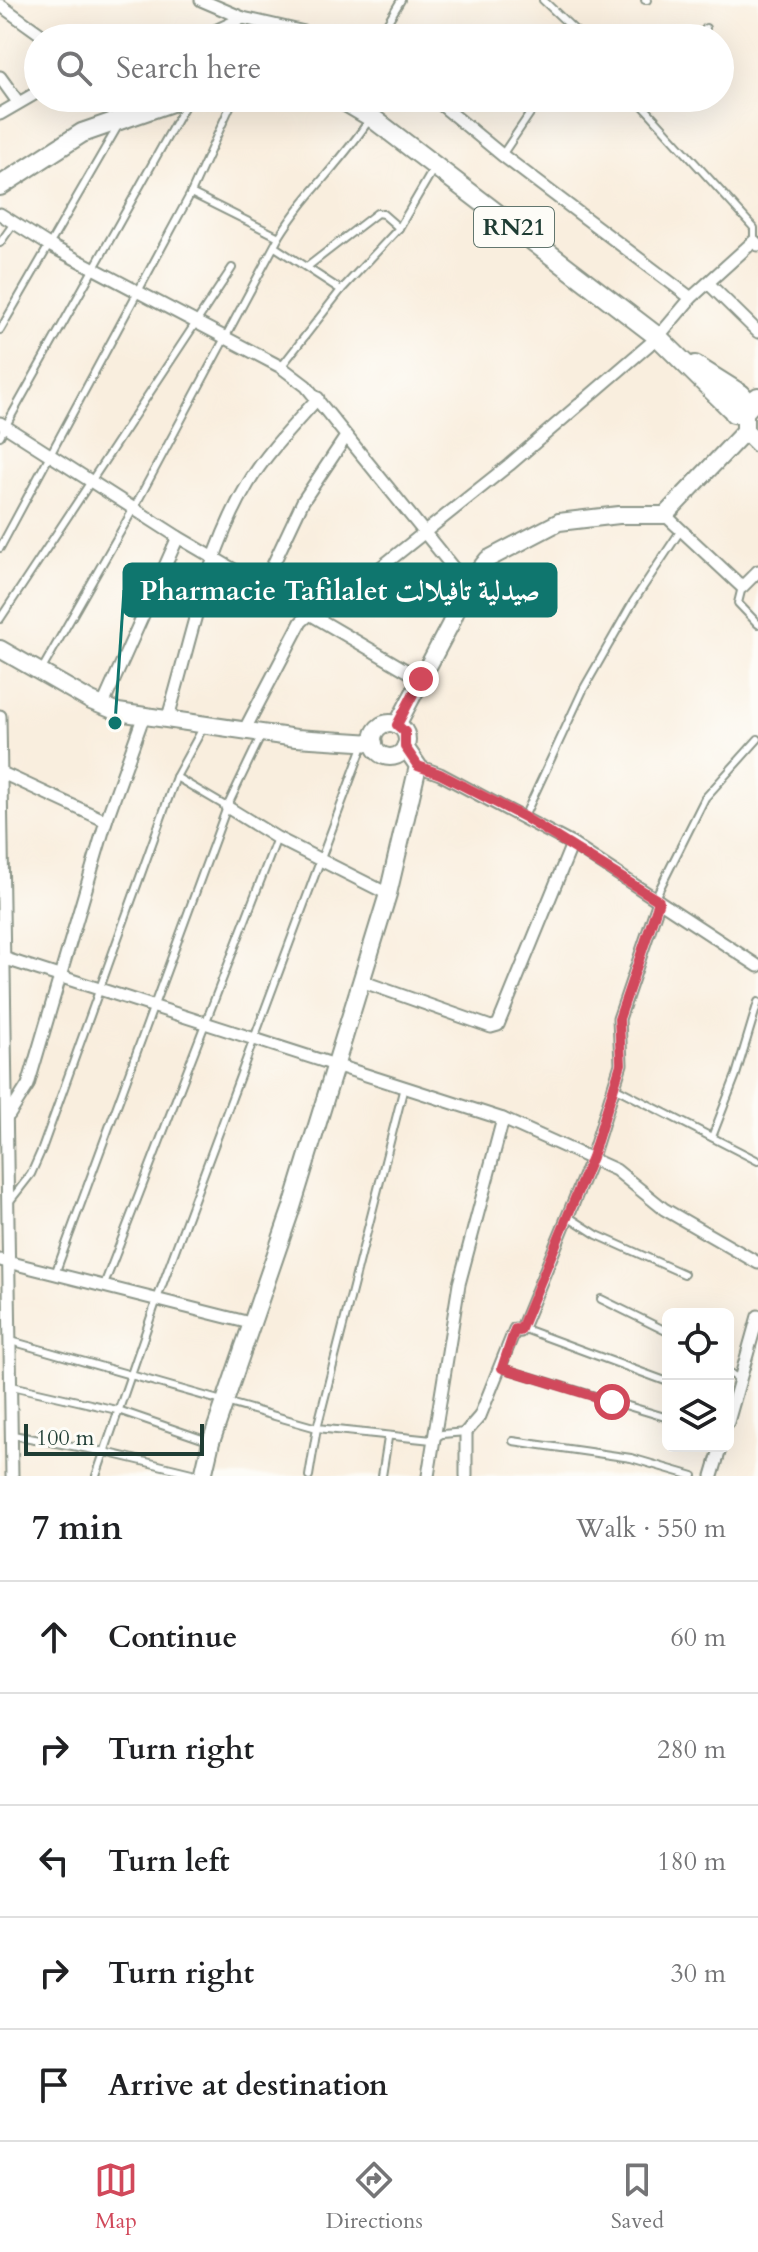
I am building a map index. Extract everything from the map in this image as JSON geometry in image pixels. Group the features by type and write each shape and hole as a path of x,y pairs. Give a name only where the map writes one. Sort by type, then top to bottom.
{"main road":[{"path":"0,186 82,133 139,112"},
{"name":"RN21","path":"363,112 658,337 685,361 695,376 746,403"}],"street":[{"path":"201,0 243,18 269,24"},
{"path":"0,5 26,24"},
{"path":"230,24 243,18"},
{"path":"0,77 18,102"},
{"path":"0,114 24,99"},
{"path":"450,112 691,298"},
{"path":"0,214 49,245 281,367 318,398 345,438 467,585"},
{"path":"254,730 301,622 311,613 331,607 424,532 658,337 691,298 756,243"},
{"path":"708,283 758,332"},
{"path":"168,717 214,559 249,482 318,398"},
{"path":"746,403 758,444"},
{"path":"665,515 746,403"},
{"path":"2,428 214,559 421,679"},
{"path":"263,586 303,501 345,438"},
{"path":"397,725 467,585 488,559 559,522 619,515 665,515 742,587 758,571"},
{"path":"102,707 178,537"},
{"path":"0,649 102,707 254,730 369,743 388,757 398,755 405,747 407,737 397,725"},
{"path":"9,1115 28,1085 106,821 144,715"},
{"path":"0,716 10,1201 5,1262 11,1341 12,1476"},
{"path":"369,743 380,727 397,725"},
{"path":"405,747 418,766 440,774 572,844 758,966"},
{"path":"203,1476 211,1442 254,1324 388,894 418,766"},
{"path":"1,772 106,821"},
{"path":"227,807 277,838 388,894"},
{"path":"361,981 491,1027 498,1025 572,844"},
{"path":"466,1476 466,1432 480,1416 502,1368 515,1329 520,1331 522,1328 592,1157 622,1056 619,1019 657,899"},
{"path":"6,959 503,1119 616,1170 672,1215 758,1263"},
{"path":"428,1476 459,1284 503,1119"},
{"path":"5,1262 254,1324"},
{"path":"734,1399 758,1316"},
{"path":"712,1476 719,1452"}],"lane":[{"path":"386,24 401,0"},
{"path":"543,0 568,24"},
{"path":"2,428 181,112"},
{"path":"0,548 191,193 228,112"},
{"path":"502,155 531,112"},
{"path":"649,112 754,228 756,243"},
{"path":"0,330 123,117"},
{"path":"41,671 134,508 279,237 304,200 341,162 371,117"},
{"path":"281,367 341,290 399,228 435,165"},
{"path":"191,193 279,237"},
{"path":"307,267 377,213 383,214 399,228"},
{"path":"0,243 14,223"},
{"path":"275,247 341,290"},
{"path":"0,619 198,324 232,268"},
{"path":"524,817 584,688 633,602 681,530"},
{"path":"742,587 738,603 758,624"},
{"path":"10,1201 31,1174 42,1149 102,990 176,777 206,723"},
{"path":"55,1274 254,730"},
{"path":"657,899 699,808 758,739"},
{"path":"96,1476 121,1411 130,1373 157,1299 369,743"},
{"path":"176,777 227,807"},
{"path":"104,1285 277,838"},
{"path":"712,1137 758,1002"},
{"path":"612,1086 758,1161"},
{"path":"309,1476 317,1428 404,1087"},
{"path":"569,1217 597,1235 684,1274"},
{"path":"601,1299 662,1329"},
{"path":"522,1328 663,1380"},
{"path":"11,1341 317,1428 388,1438 432,1440 442,1434 466,1432"},
{"path":"502,1368 662,1416"},
{"path":"734,1376 739,1379"},
{"path":"12,1386 121,1411 211,1442"},
{"path":"13,1435 105,1452 203,1476"},
{"path":"382,1476 388,1438"},
{"path":"513,1441 631,1458 693,1476"}],"place":[{"name":"Pharmacie Tafilalet صيدلية تافيلالت","path":"115,723"}],"route":[{"path":"421,679 397,725 405,732 405,747 418,766 524,817 572,844 659,901 619,1019 621,1064 592,1157 520,1331 515,1329 502,1368 612,1402"}]}
